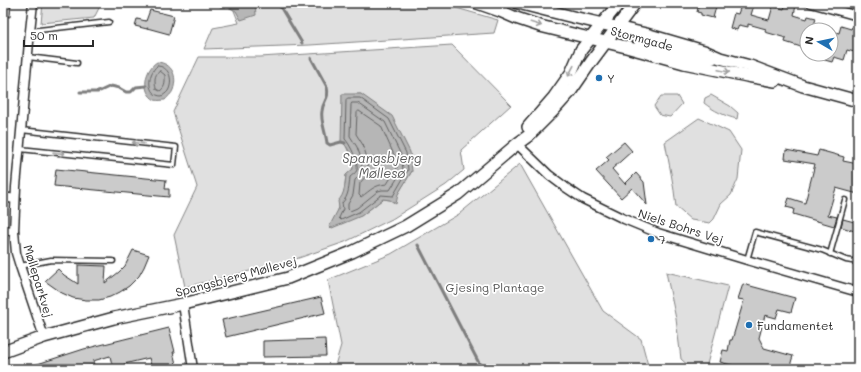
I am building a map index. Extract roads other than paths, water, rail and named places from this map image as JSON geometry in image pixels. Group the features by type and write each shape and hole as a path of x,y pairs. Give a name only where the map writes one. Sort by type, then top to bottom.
{"street":[{"name":"Mølleparkvej","path":"33,3 15,198 14,232 16,253 44,337"},
{"name":"Stormgade","path":"479,3 540,26 597,31"},
{"path":"492,3 597,31 603,31 611,35"},
{"name":"Stormgade","path":"518,3 597,31 701,59 720,58 750,66 803,86"},
{"name":"Spangsbjerg Møllevej","path":"517,144 523,132 554,97 567,79 581,50 619,3"},
{"name":"Spangsbjerg Møllevej","path":"3,352 44,337 114,318 183,304 288,278 352,252 406,226 458,194 528,136 571,91 635,3"},
{"path":"811,3 858,16"},
{"name":"Stormgade","path":"611,35 684,63 803,86 858,101"},
{"name":"Niels Bohrs Vej","path":"517,144 549,175 583,199 624,219 658,233 858,292"},
{"path":"3,197 15,198"},
{"name":"Mølleparkvej","path":"3,230 14,232"},
{"path":"183,304 193,369"}],"lane":[{"path":"30,31 109,22"},
{"path":"27,57 77,63"},
{"path":"20,149 174,165 176,147 21,130"},
{"path":"830,254 845,200"},
{"path":"747,260 755,232 822,250 846,260 858,262"},
{"path":"20,266 51,260 112,261"}],"water":[{"path":"220,3 255,3 256,15 241,20 236,11 228,7 220,7"},
{"path":"157,62 167,65 174,75 175,80 172,93 165,100 155,100 147,92 147,75 153,65"},
{"name":"Spangsbjerg Møllesø","path":"342,94 361,94 392,116 410,152 412,171 398,194 396,204 390,200 383,199 361,216 332,228 329,227 339,208 338,201 343,192 346,175 353,169 347,147 341,142"}],"waterway":[{"path":"278,3 302,43"},
{"path":"311,58 328,91 322,115 322,122 327,143 330,145 341,142 345,143"},
{"path":"80,92 98,92 111,86 126,92 131,92 136,87 146,86"},
{"path":"418,245 482,369"}],"place":[{"name":"Y","path":"599,78"},
{"name":"7","path":"651,239"},
{"name":"Fundamentet","path":"749,325"}],"park label":[{"name":"Gjesing Plantage","path":"495,287"}]}
